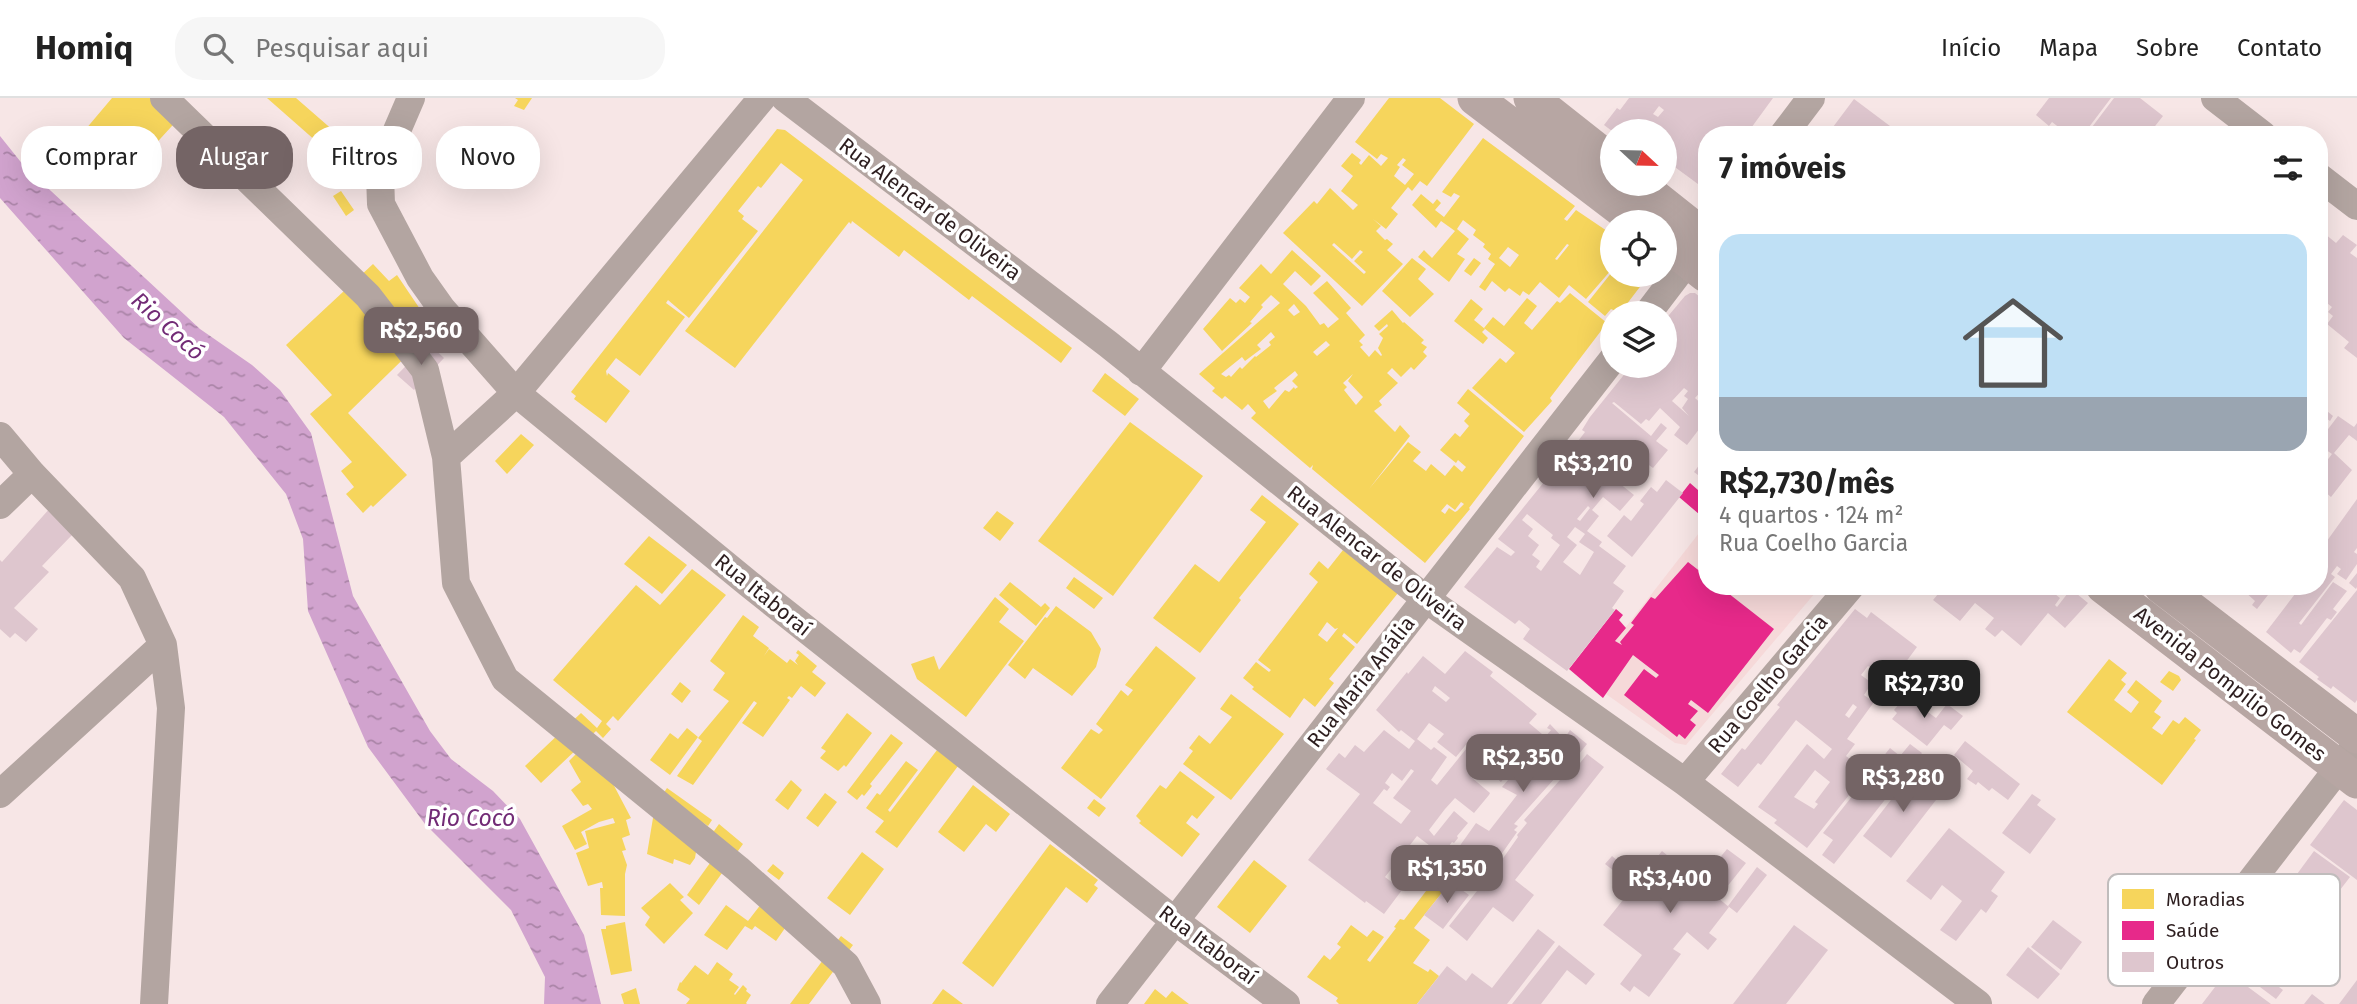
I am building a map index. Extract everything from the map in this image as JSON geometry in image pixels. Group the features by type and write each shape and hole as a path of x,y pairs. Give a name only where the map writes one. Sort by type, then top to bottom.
{"main road":[{"path":"1475,98 1622,210"},
{"path":"1531,98 1600,153"},
{"path":"1649,196 1696,248"},
{"name":"Avenida Pompílio Gomes","path":"2115,595 2351,765"},
{"name":"Avenida Pompílio Gomes","path":"2173,595 2357,736"}],"street":[{"path":"164,98 368,296 425,370 446,457 456,583 505,679 738,869 846,965 867,1004"},
{"name":"Rua Itaboraí","path":"411,98 383,163 380,175 381,204 420,278 442,309 516,393 749,584 1175,921 1286,1004"},
{"path":"446,457 516,393 762,98"},
{"name":"Rua Alencar de Oliveira","path":"785,98 1141,372 1426,599 1685,782 1978,1004"},
{"path":"1141,372 1351,98"},
{"path":"1790,126 1811,98"},
{"path":"2215,98 2251,126"},
{"path":"2328,184 2357,206"},
{"path":"1657,301 1696,248"},
{"name":"Rua Maria Anália","path":"1110,1004 1600,375"},
{"path":"0,436 32,474 132,578 163,645 171,708 154,1004"},
{"path":"0,505 32,474"},
{"name":"Rua Coelho Garcia","path":"1685,782 1843,595"},
{"path":"0,794 163,645"},
{"path":"2262,874 2351,765"},
{"path":"2156,1004 2171,986"}],"shaded area":[{"path":"1698,534 1698,595 1813,595 1686,745 1675,743 1606,694 1615,641"}],"water":[{"name":"Rio Cocó","path":"0,136 21,162 21,189 49,189 200,329 252,365 280,390 311,433 353,596 430,731 451,759 493,791 520,819 584,935 601,1004 544,1004 545,977 511,910 425,824 368,747 308,611 303,539 286,494 224,417 124,338 0,198"}],"building: Moradias":[{"path":"112,98 163,98 182,115 162,137 162,126 88,126"},
{"path":"267,98 296,98 328,126 307,126 307,133"},
{"path":"515,98 532,98 524,110 514,106 518,100"},
{"path":"1389,98 1440,98 1474,124 1427,186 1420,181 1412,191 1408,187 1391,208 1398,214 1386,229 1373,219 1381,226 1376,231 1393,244 1387,250 1403,264 1362,306 1283,233 1314,201 1317,204 1330,188 1353,210 1358,205 1341,191 1353,176 1341,166 1352,153 1361,160 1361,165 1369,155 1381,166 1388,158 1381,154 1377,159 1355,142","holes":["1403,158 1406,160 1402,165 1414,174 1405,185 1394,176 1400,167 1397,165","1334,243 1352,259 1360,250 1363,252 1354,261 1366,272 1364,274 1332,245"]},
{"path":"777,129 785,130 1072,348 1061,363 972,296 969,300 904,250 899,257 852,221 735,368 685,331 803,180 781,163 738,211 744,216 742,219 758,231 689,318 668,300 666,303 685,317 640,376 616,358 606,371 607,376 608,373 630,391 606,423 574,399 576,396 571,392"},
{"path":"1483,138 1575,206 1564,219 1567,221 1576,210 1600,226 1600,283 1586,299 1569,285 1559,298 1540,282 1529,295 1523,291 1520,296 1509,288 1505,292 1492,281 1485,291 1479,287 1495,264 1488,259 1491,254 1483,247 1485,244 1473,235 1476,230 1463,220 1457,229 1469,239 1457,254 1465,259 1449,282 1418,257 1424,250 1432,258 1455,231 1441,221 1436,228 1412,205 1421,194 1433,204 1437,199 1441,203 1435,210 1444,217 1460,196 1454,193 1451,197 1442,192","holes":["1567,244 1569,245 1557,260 1555,259","1508,247 1519,255 1510,267 1499,258"]},
{"path":"341,191 354,210 346,216 333,196"},
{"path":"1292,250 1321,276 1311,286 1295,271 1283,284 1306,306 1320,325 1324,323 1328,328 1339,319 1313,293 1327,281 1351,308 1346,313 1365,335 1359,341 1363,345 1360,347 1369,357 1375,350 1382,355 1378,348 1383,338 1379,334 1388,326 1387,324 1379,331 1374,326 1392,310 1424,340 1421,343 1427,347 1423,352 1427,356 1414,370 1411,367 1401,377 1392,368 1387,373 1398,383 1379,401 1382,405 1374,411 1395,432 1400,425 1410,436 1369,489 1408,442 1421,452 1413,461 1426,471 1431,464 1445,476 1454,465 1462,472 1466,467 1458,460 1456,463 1440,450 1455,433 1460,437 1469,426 1464,421 1470,414 1457,403 1468,389 1524,436 1470,509 1425,563 1312,469 1313,465 1310,468 1251,418 1256,413 1248,404 1242,410 1225,396 1222,399 1212,391 1215,388 1199,374 1280,303 1271,295 1261,305 1263,307 1250,322 1252,323 1222,351 1203,329 1230,298 1236,303 1240,299 1245,303 1250,297 1239,288 1261,264 1271,274","holes":["1294,304 1300,312 1294,316 1288,310","1271,332 1275,337 1269,342 1271,345 1242,369 1240,367 1231,377 1221,374 1242,357 1245,361 1261,349 1257,345","1326,341 1330,345 1317,356 1313,352","1295,371 1298,375 1292,381 1298,387 1289,392 1285,390 1269,409 1263,401 1277,391 1274,388","1353,374 1348,381 1363,397 1356,405 1344,390 1347,387 1343,383","1461,502 1464,504 1455,512 1449,508 1445,514 1441,511 1447,504 1455,510"]},
{"path":"1412,258 1426,269 1418,279 1434,294 1410,317 1382,291"},
{"path":"1474,258 1481,263 1471,276 1464,271"},
{"path":"373,264 389,281 397,275 422,312 419,314 433,330 348,413 407,475 363,513 346,494 354,487 341,471 352,462 310,414 332,395 286,345"},
{"path":"1600,287 1640,287 1629,301 1600,301 1600,312 1588,302"},
{"path":"1570,293 1600,317 1600,332 1550,398 1552,401 1524,432 1472,388 1500,358 1506,363 1515,353 1484,328 1493,317 1504,326 1527,298 1537,306 1524,323 1532,330 1557,301 1560,303"},
{"path":"1471,299 1483,309 1474,320 1485,329 1482,332 1488,338 1483,344 1454,321"},
{"path":"1105,373 1139,399 1125,416 1092,391"},
{"path":"1130,422 1203,476 1113,596 1038,541"},
{"path":"521,434 534,445 507,474 495,461"},
{"path":"1262,495 1299,524 1239,598 1241,600 1200,653 1153,618 1195,564 1219,582 1266,522 1250,510"},
{"path":"997,511 1014,523 1000,541 983,528"},
{"path":"649,536 687,565 662,594 624,564"},
{"path":"1343,550 1398,593 1357,644 1344,633 1342,636 1355,647 1329,679 1334,683 1315,707 1304,698 1290,718 1252,689 1254,687 1243,678 1256,662 1269,672 1271,670 1258,660 1318,582 1309,574 1319,561 1328,569","holes":["1327,622 1335,629 1338,628 1327,642 1318,635"]},
{"path":"692,569 726,595 618,721 613,716 606,724 611,729 603,738 596,731 541,783 525,766 581,713 597,728 602,721 553,680 636,585 660,605"},
{"path":"1074,577 1103,598 1094,609 1066,588"},
{"path":"1010,582 1041,607 1045,603 1050,608 1036,626 999,595"},
{"path":"995,597 1009,609 999,622 1024,641 966,717 917,679 911,664 934,656 939,670"},
{"path":"1056,606 1091,632 1101,649 1096,667 1072,696 1033,668 1025,679 1008,665"},
{"path":"743,615 759,627 753,636 769,648 764,656 769,649 787,663 790,659 798,665 795,661 799,655 796,653 798,650 817,666 812,672 826,683 815,697 801,686 792,698 789,696 787,698 790,700 763,737 742,723 757,703 754,701 693,785 677,776 702,741 698,738 729,701 713,690 725,673 710,661"},
{"path":"1156,646 1196,678 1101,799 1061,768 1091,729 1099,734 1103,730 1096,724 1121,690 1128,696 1133,690 1125,685"},
{"path":"2109,659 2127,673 2121,680 2126,684 2114,700 2131,713 2139,702 2127,692 2136,680 2162,701 2154,712 2161,717 2152,728 2162,735 2173,720 2179,724 2185,717 2201,730 2162,785 2067,712"},
{"path":"2169,671 2181,680 2173,691 2160,682"},
{"path":"680,682 691,691 682,703 671,694"},
{"path":"1231,694 1284,734 1231,800 1183,764 1193,751 1189,748 1199,735 1210,744 1232,717 1220,709"},
{"path":"847,713 872,733 846,767 844,765 838,771 820,758 826,751 821,748"},
{"path":"687,728 698,737 670,775 650,760 670,733 678,739"},
{"path":"891,734 903,743 870,784 872,786 864,796 862,794 857,800 847,792"},
{"path":"595,735 611,780 631,818 626,820 630,835 622,838 626,850 622,851 627,865 625,916 601,915 602,882 588,886 576,853 589,848 585,831 615,823 613,818 581,832 587,844 575,850 562,826 592,809 588,804 583,806 571,790 581,782 569,761"},
{"path":"937,750 958,766 897,848 875,832 884,821 866,808 877,793 880,795 906,761 918,770 888,810 890,812"},
{"path":"1180,771 1215,797 1197,819 1192,815 1186,823 1200,834 1182,857 1139,823 1141,821 1136,816 1160,785 1166,789"},
{"path":"791,780 802,790 788,810 775,800"},
{"path":"973,785 1010,814 996,832 986,824 964,852 938,832"},
{"path":"667,788 712,820 708,826 699,820 714,831 719,824 743,844 699,905 687,895 710,863 702,857 707,849 696,852 690,865 674,859 673,864 647,854 655,806"},
{"path":"825,793 837,802 818,827 806,818"},
{"path":"1094,799 1106,808 1099,817 1087,808"},
{"path":"1050,844 1098,880 1094,885 1098,888 1087,903 1066,887 993,987 962,963"},
{"path":"1434,849 1460,870 1414,928 1430,940 1413,963 1428,972 1430,969 1439,976 1417,1004 1339,1004 1336,1001 1338,998 1307,977 1324,955 1330,960 1341,947 1337,944 1351,925 1367,937 1373,930 1384,937 1367,960 1370,962 1400,919 1404,920 1442,870 1438,867 1430,877 1426,874 1423,877 1417,872"},
{"path":"862,852 884,869 850,915 827,898"},
{"path":"1254,860 1287,886 1250,933 1217,907"},
{"path":"773,864 784,873 779,880 767,871"},
{"path":"670,883 684,897 680,900 693,913 664,944 645,925 650,917 641,908"},
{"path":"772,890 799,908 776,941 755,926 752,930 745,926 727,950 704,935 726,905 748,921"},
{"path":"625,922 632,971 611,975 601,929"},
{"path":"841,936 853,945 809,1004 790,1004"},
{"path":"717,962 733,974 729,980 739,987 735,995 743,985 747,989 751,995 747,1004 686,1004 690,999 677,990 680,982 695,965 708,975"},
{"path":"636,988 640,1004 624,1004 621,994"},
{"path":"943,989 963,1004 932,1004"},
{"path":"1155,989 1166,998 1172,991 1189,1004 1144,1004"}],"building: Saúde":[{"path":"1690,483 1698,490 1698,513 1679,497"},
{"path":"1688,562 1698,570 1698,595 1731,595 1774,629 1708,713 1691,700 1688,704 1698,711 1690,720 1696,725 1685,739 1679,734 1677,737 1624,695 1644,669 1656,678 1659,675 1633,655 1603,698 1569,669 1616,609 1623,615 1619,620 1626,628 1615,641 1622,645 1620,642 1634,625 1631,623 1651,597 1655,599"}],"building: Outros":[{"path":"1629,98 1773,98 1753,126 1698,126 1698,184 1677,169 1677,119 1609,119","holes":["1659,106 1664,110 1658,117 1653,114"]},
{"path":"2049,98 2111,98 2090,126 2057,126 2052,122 2049,126 2036,115"},
{"path":"2114,98 2140,98 2163,116 2155,126 2093,126"},
{"path":"1854,99 1890,126 1834,126"},
{"path":"2343,235 2357,245 2350,253 2357,258 2357,358 2344,348 2349,342 2328,325 2333,316 2328,312 2332,307 2328,304 2328,236 2336,243"},
{"path":"1690,293 1698,295 1698,395 1695,398 1698,401 1698,431 1687,445 1674,435 1680,427 1660,408 1649,421 1646,419 1641,424 1612,403 1651,436 1661,423 1667,428 1656,441 1668,450 1653,468 1642,460 1632,472 1620,462 1609,475 1634,495 1620,511 1603,497 1592,510 1599,516 1587,531 1602,542 1599,546 1626,566 1613,583 1624,591 1612,608 1615,610 1567,671 1523,639 1530,629 1519,620 1515,624 1464,587 1497,547 1511,556 1515,552 1498,539 1561,461 1558,459 1572,443 1575,445 1585,432 1582,430 1621,378 1677,378 1677,306","holes":["1684,388 1688,391 1684,396 1688,399 1682,408 1689,416 1672,401","1588,506 1590,508 1580,521 1577,519","1527,514 1553,535 1551,538 1560,545 1541,571 1536,567 1540,561 1532,555 1539,545 1528,536 1533,529 1522,520","1575,527 1585,534 1579,542 1594,552 1580,575 1563,562 1577,545 1567,537"]},
{"path":"428,343 444,358 414,390 397,375"},
{"path":"2338,416 2354,427 2357,423 2357,441 2349,435 2334,453 2352,470 2331,497 2328,494 2328,459 2332,454 2328,451 2328,429"},
{"path":"1666,480 1683,493 1632,557 1607,536 1624,515 1631,521 1644,504 1640,501 1651,487 1657,492"},
{"path":"2357,499 2357,548 2354,552 2357,554 2357,564 2346,580 2337,574 2341,569 2337,566 2331,574 2335,577 2328,586 2328,539"},
{"path":"51,507 72,535 42,566 49,572 14,608 38,629 26,642 15,633 10,638 0,629 0,560 2,562"},
{"path":"2357,573 2357,587 2356,589 2349,583"},
{"path":"2333,582 2347,591 2333,609 2337,612 2331,620 2327,618 2300,653 2294,649 2291,653 2266,632 2294,595 2321,595 2299,623 2301,625 2323,595 2328,595 2328,589"},
{"path":"2357,590 2355,703 2333,686 2331,689 2317,679 2319,677 2299,662"},
{"path":"1937,595 2056,595 2060,598 2055,605 2057,607 2066,595 2078,595 2088,603 2065,628 2048,613 2021,646 2002,630 1995,637 1985,629 1994,618 1975,603 1960,621 1933,600"},
{"path":"2248,595 2268,595 2257,609 2252,605 2255,601"},
{"path":"1855,609 1867,618 1871,612 1917,647 1897,674 1888,681 1868,666 1861,675 1872,683 1864,695 1874,702 1847,739 1855,744 1846,756 1854,762 1851,765 1865,775 1807,848 1774,823 1777,820 1758,807 1807,744 1824,759 1832,749 1796,720 1761,765 1758,763 1738,787 1721,774 1742,748 1745,750 1780,707 1777,705","holes":["1853,704 1857,707 1849,718 1845,715","1815,770 1830,782 1815,802 1818,804 1814,809 1794,797"]},
{"path":"1465,651 1493,672 1490,676 1537,714 1529,723 1542,734 1501,782 1488,771 1499,758 1494,757 1491,760 1486,757 1471,777 1490,793 1489,795 1474,813 1455,798 1445,809 1429,830 1434,836 1454,811 1468,823 1442,855 1417,836 1385,877 1402,890 1384,914 1308,860 1360,794 1326,769 1339,753 1345,758 1355,745 1364,752 1384,730 1409,749 1415,741 1401,730 1399,732 1376,710 1423,656 1445,674","holes":["1435,686 1450,698 1446,702 1432,691","1429,723 1444,734 1437,742 1456,757 1473,736 1475,738 1437,785 1431,780 1447,757 1434,747 1431,750 1417,739","1411,769 1414,771 1393,798 1411,811 1401,824 1373,803 1384,789 1387,791 1390,787 1385,783 1392,773 1402,781"]},
{"path":"1906,696 1936,718 1947,704 1963,716 1951,730 1944,725 1927,746 1892,719 1897,713 1894,710"},
{"path":"1550,724 1564,739 1570,730 1587,744 1567,769 1549,756 1564,768 1514,824 1518,826 1514,830 1517,832 1498,859 1479,845 1461,870 1449,861 1476,823 1489,831 1517,795 1502,787 1551,730 1547,728"},
{"path":"1965,741 2020,784 2008,800 1992,788 1989,791 1978,782 1976,785 1967,779 1973,771 1954,755"},
{"path":"1910,744 1922,753 1834,864 1822,855 1833,840 1823,833 1865,780 1868,782 1870,779 1867,777 1890,748 1900,756"},
{"path":"1587,754 1604,767 1515,880 1534,895 1513,922 1493,907 1467,941 1449,926 1481,886 1483,878 1487,881 1527,823 1524,820 1577,761 1580,763"},
{"path":"1915,769 1943,791 1891,858 1863,836"},
{"path":"2032,794 2041,800 2037,805 2056,819 2030,854 2002,833"},
{"path":"2344,800 2357,810 2357,880 2310,845"},
{"path":"1949,828 2005,872 1991,891 1998,896 1986,913 1981,909 1956,941 1940,930 1962,901 1942,885 1931,900 1906,881"},
{"path":"1727,849 1746,863 1718,898 1729,907 1709,933 1717,939 1708,950 1687,932 1673,949 1681,954 1649,997 1634,986 1630,992 1620,984 1642,955 1603,925 1662,851 1700,882"},
{"path":"2314,851 2350,877 2340,890 2340,874 2297,874"},
{"path":"1612,856 1624,866 1618,874 1605,864"},
{"path":"1757,867 1767,875 1737,913 1728,906"},
{"path":"1451,882 1469,895 1443,929 1424,915"},
{"path":"2053,920 2082,942 2061,970 2031,947"},
{"path":"1794,925 1828,950 1786,1004 1733,1004"},
{"path":"1538,929 1555,942 1507,1004 1417,1004 1447,966 1466,981 1472,973 1492,988"},
{"path":"1559,945 1595,974 1586,985 1567,970 1541,1004 1512,1004"},
{"path":"2028,947 2060,974 2038,999 2006,975"},
{"path":"2357,980 2357,1004 2339,1004"},
{"path":"2249,986 2271,1004 2202,1004 2215,987"},
{"path":"2259,986 2280,986 2283,990 2276,999"},
{"path":"2312,994 2325,1004 2304,1004"}]}
